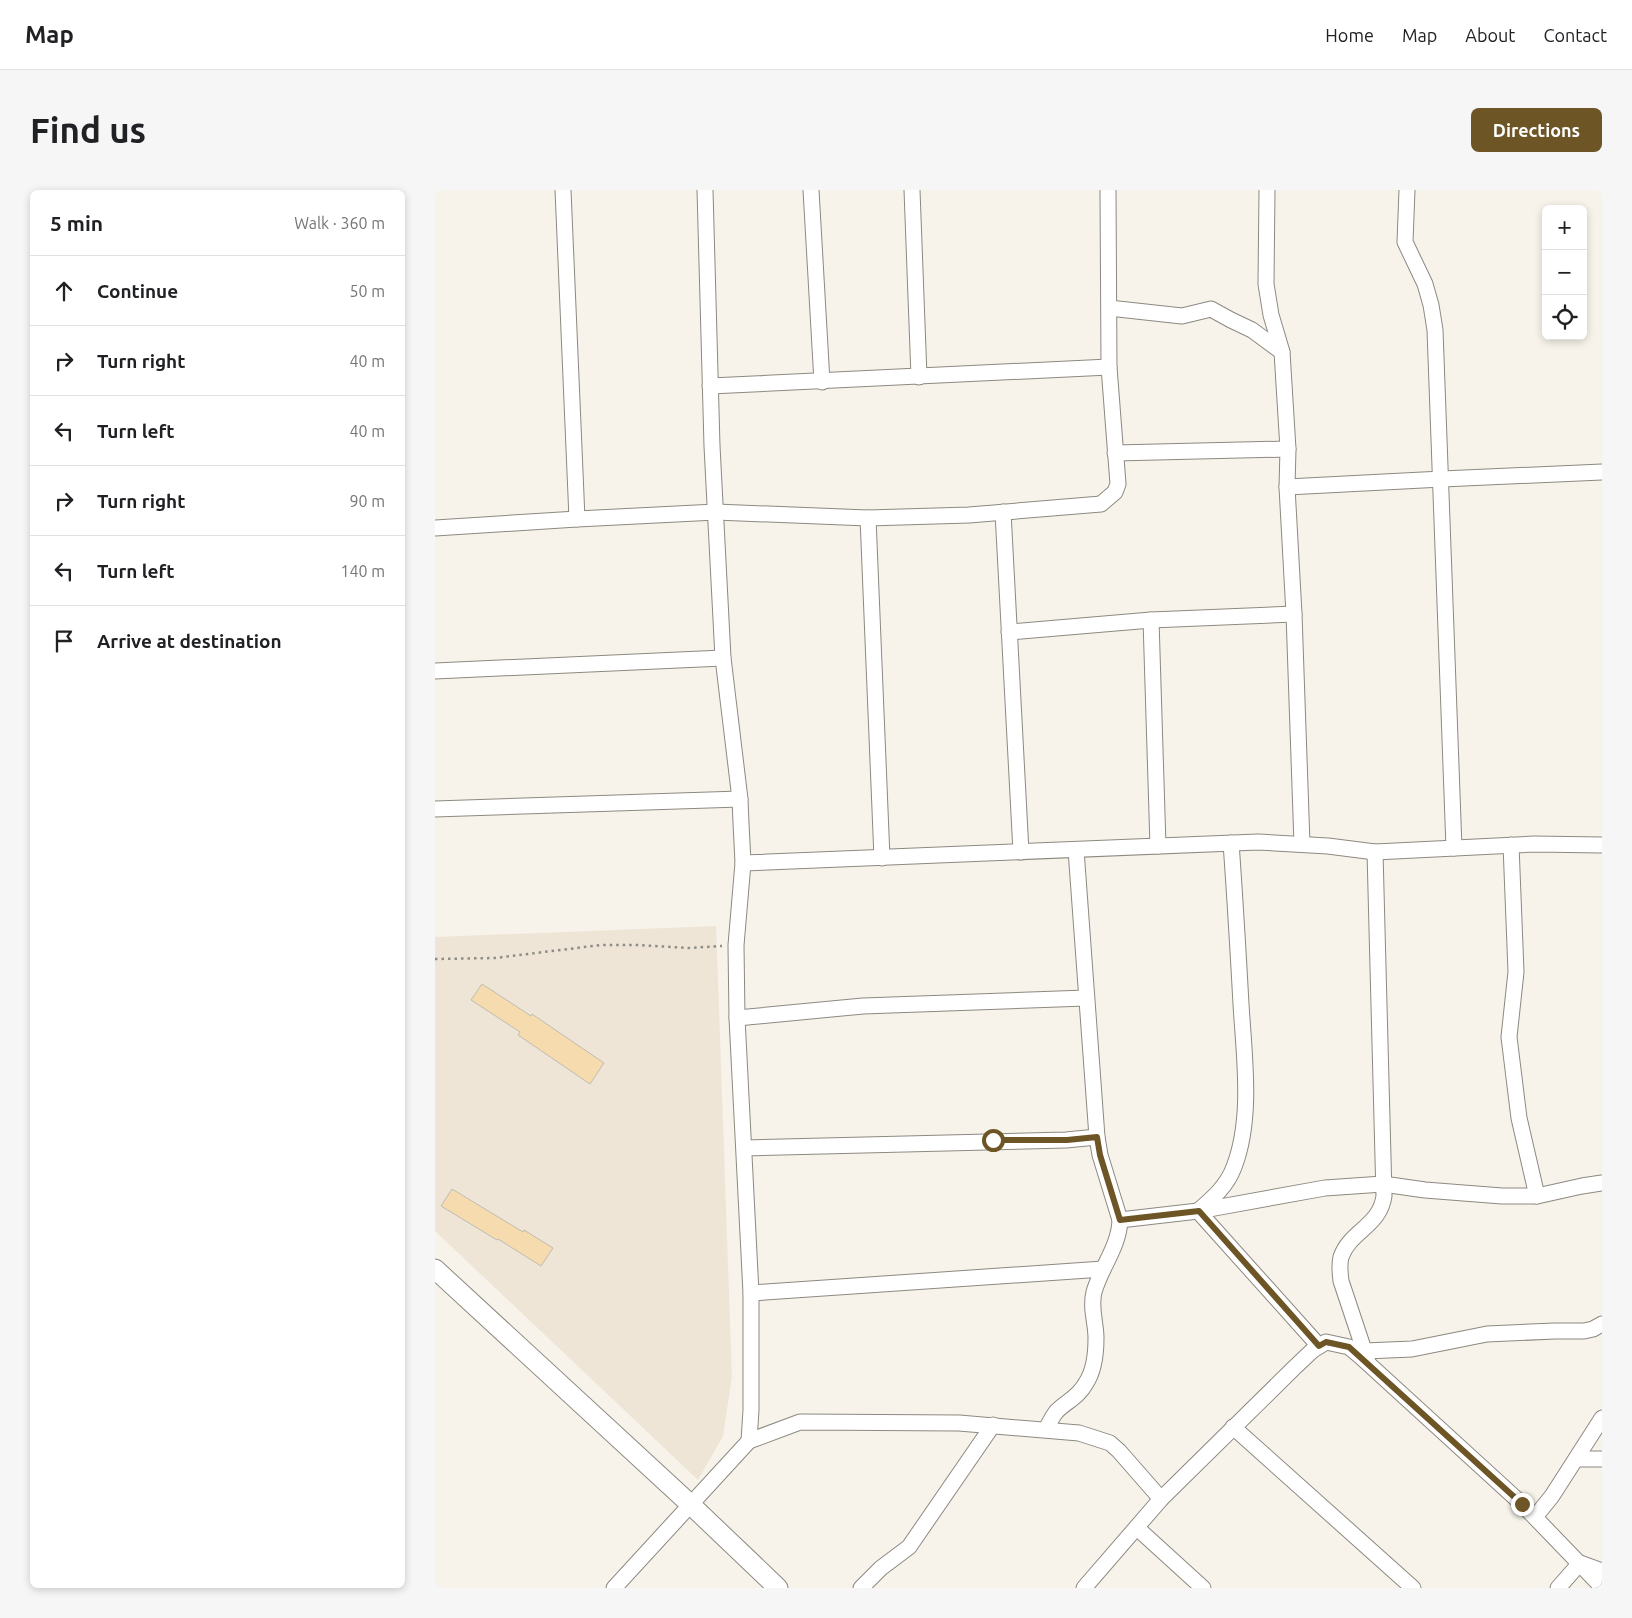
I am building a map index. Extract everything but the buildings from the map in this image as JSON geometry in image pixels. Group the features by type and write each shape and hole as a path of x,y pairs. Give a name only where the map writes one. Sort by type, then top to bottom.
{"street":[{"path":"563,190 577,519"},
{"path":"705,190 711,386 723,658 740,799 743,863 736,945 737,1018 751,1293 751,1410 749,1440"},
{"path":"811,190 822,382"},
{"path":"912,190 919,377"},
{"path":"435,528 717,512 868,518 1003,512 1101,504 1115,492 1117,484 1109,367 1107,190"},
{"path":"1267,190 1266,284 1271,315 1282,352 1302,844"},
{"path":"1407,190 1405,242 1425,284 1435,330 1442,478 1454,848"},
{"path":"1109,308 1182,316 1211,308 1252,330 1282,352"},
{"path":"711,386 1109,367"},
{"path":"1115,453 1287,449"},
{"path":"1287,487 1442,478 1602,472"},
{"path":"1003,512 1021,852"},
{"path":"868,518 882,858"},
{"path":"1009,632 1151,620 1294,614"},
{"path":"1151,620 1158,846"},
{"path":"435,670 723,658"},
{"path":"435,809 740,799"},
{"path":"743,863 1258,842 1302,844 1375,852 1511,845 1602,845"},
{"path":"1199,1211 1218,1194 1233,1169 1240,1148 1246,1109 1231,843"},
{"path":"1511,845 1516,972 1509,1037 1519,1118 1537,1196"},
{"path":"1046,1429 1056,1412 1078,1395 1086,1384 1091,1372 1096,1337 1094,1292 1117,1242 1120,1231 1120,1220 1100,1155 1097,1137 1076,850"},
{"path":"1367,1358 1341,1281 1341,1258 1347,1245 1380,1212 1384,1196 1375,852"},
{"path":"737,1018 863,1006 1086,998"},
{"path":"745,1148 1067,1140 1097,1137"},
{"path":"1120,1220 1199,1211 1325,1188 1383,1184 1459,1193 1537,1196 1602,1183"},
{"path":"1199,1211 1319,1346"},
{"path":"435,1269 690,1504 778,1588"},
{"path":"751,1293 1103,1269"},
{"path":"1367,1358 1487,1334 1584,1331 1602,1324"},
{"path":"1085,1588 1161,1499 1233,1427 1319,1346 1326,1342 1349,1347 1367,1358 1535,1517 1602,1587"},
{"path":"1535,1517 1552,1496 1602,1418"},
{"path":"615,1588 749,1440 801,1422 959,1423 1079,1433 1110,1444 1119,1451 1161,1499"},
{"path":"861,1588 881,1568 909,1547 993,1425"},
{"path":"1233,1427 1413,1588"},
{"path":"1577,1459 1602,1458"},
{"path":"1137,1528 1203,1588"},
{"path":"1580,1563 1602,1571"},
{"path":"1558,1588 1580,1563"}],"path":[{"path":"435,959 495,958 601,945 688,948 736,945"}],"shaded area":[{"path":"716,926 732,1377 723,1436 698,1480 435,1231 435,937"}],"route":[{"path":"993,1140 1067,1140 1097,1137 1100,1155 1120,1220 1199,1211 1319,1346 1326,1342 1349,1347 1522,1504"}]}
